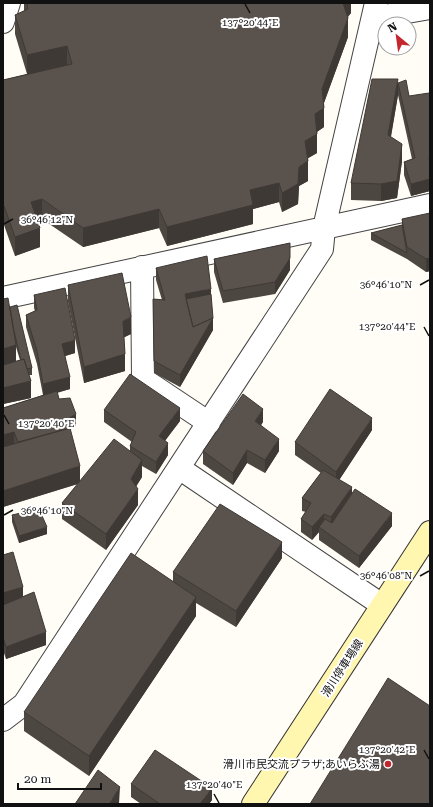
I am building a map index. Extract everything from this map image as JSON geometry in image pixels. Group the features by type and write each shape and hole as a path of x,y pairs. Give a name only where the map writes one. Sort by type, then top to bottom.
{"main road":[{"name":"滑川停車場線","path":"253,804 430,532"}],"street":[{"path":"3,22 9,3"},
{"path":"3,720 24,704 322,249 324,228 375,11 430,8"},
{"path":"3,298 430,205"},
{"path":"142,267 143,379 209,423"},
{"path":"180,468 382,605"}],"building":[{"path":"27,3 343,3 348,18 322,89 324,108 315,114 317,134 305,141 308,161 299,167 298,184 282,193 279,183 250,190 253,205 167,227 159,209 83,228 42,199 31,202 40,228 15,237 3,205 3,80 72,64 67,46 27,55 15,15 28,9"},
{"path":"372,79 398,79 388,135 402,144 397,181 381,184 351,183"},
{"path":"406,80 409,96 429,93 430,96 430,179 411,184 404,162 415,158 398,83"},
{"path":"430,213 430,258 426,259 407,247 402,219"},
{"path":"402,225 407,253 371,233"},
{"path":"290,243 290,258 275,282 223,291 214,259"},
{"path":"207,256 211,289 185,294 193,327 213,318 180,375 154,361 153,299 165,300 156,268"},
{"path":"122,273 131,317 123,321 125,354 84,367 68,285"},
{"path":"65,288 75,340 62,344 70,377 43,384 37,351 26,315 37,310 34,295"},
{"path":"211,294 213,318 193,327 186,299"},
{"path":"8,298 16,345 3,349 3,299"},
{"path":"17,305 32,368 27,369 24,359 21,360 10,307"},
{"path":"24,359 31,381 3,388 3,365"},
{"path":"130,374 180,408 159,436 168,443 156,462 130,446 136,432 104,410"},
{"path":"330,389 372,418 336,472 295,442"},
{"path":"57,391 59,399 70,398 76,414 70,417 70,428 18,442 14,432 3,435 3,408"},
{"path":"243,394 263,409 255,421 279,439 265,460 247,450 233,473 203,451"},
{"path":"70,428 80,466 3,491 3,447"},
{"path":"114,439 142,460 131,479 138,489 106,534 62,503"},
{"path":"323,470 352,487 331,517 324,514 312,527 301,519 311,503 302,498"},
{"path":"355,489 392,513 359,556 319,527 325,519 332,523"},
{"path":"220,504 282,542 236,611 173,572"},
{"path":"39,509 47,527 19,536 12,515"},
{"path":"13,552 23,587 3,593 3,555"},
{"path":"131,553 196,597 89,756 24,712"},
{"path":"34,592 46,632 6,647 3,637 3,605"},
{"name":"滑川市民交流プラザ;あいらぶ湯","path":"388,678 430,706 430,804 310,804"},
{"path":"155,750 212,788 200,804 160,804 131,784"},
{"path":"98,770 120,787 109,804 75,804"}],"place":[{"name":"滑川市民交流プラザ;あいらぶ湯","path":"388,764"}]}
